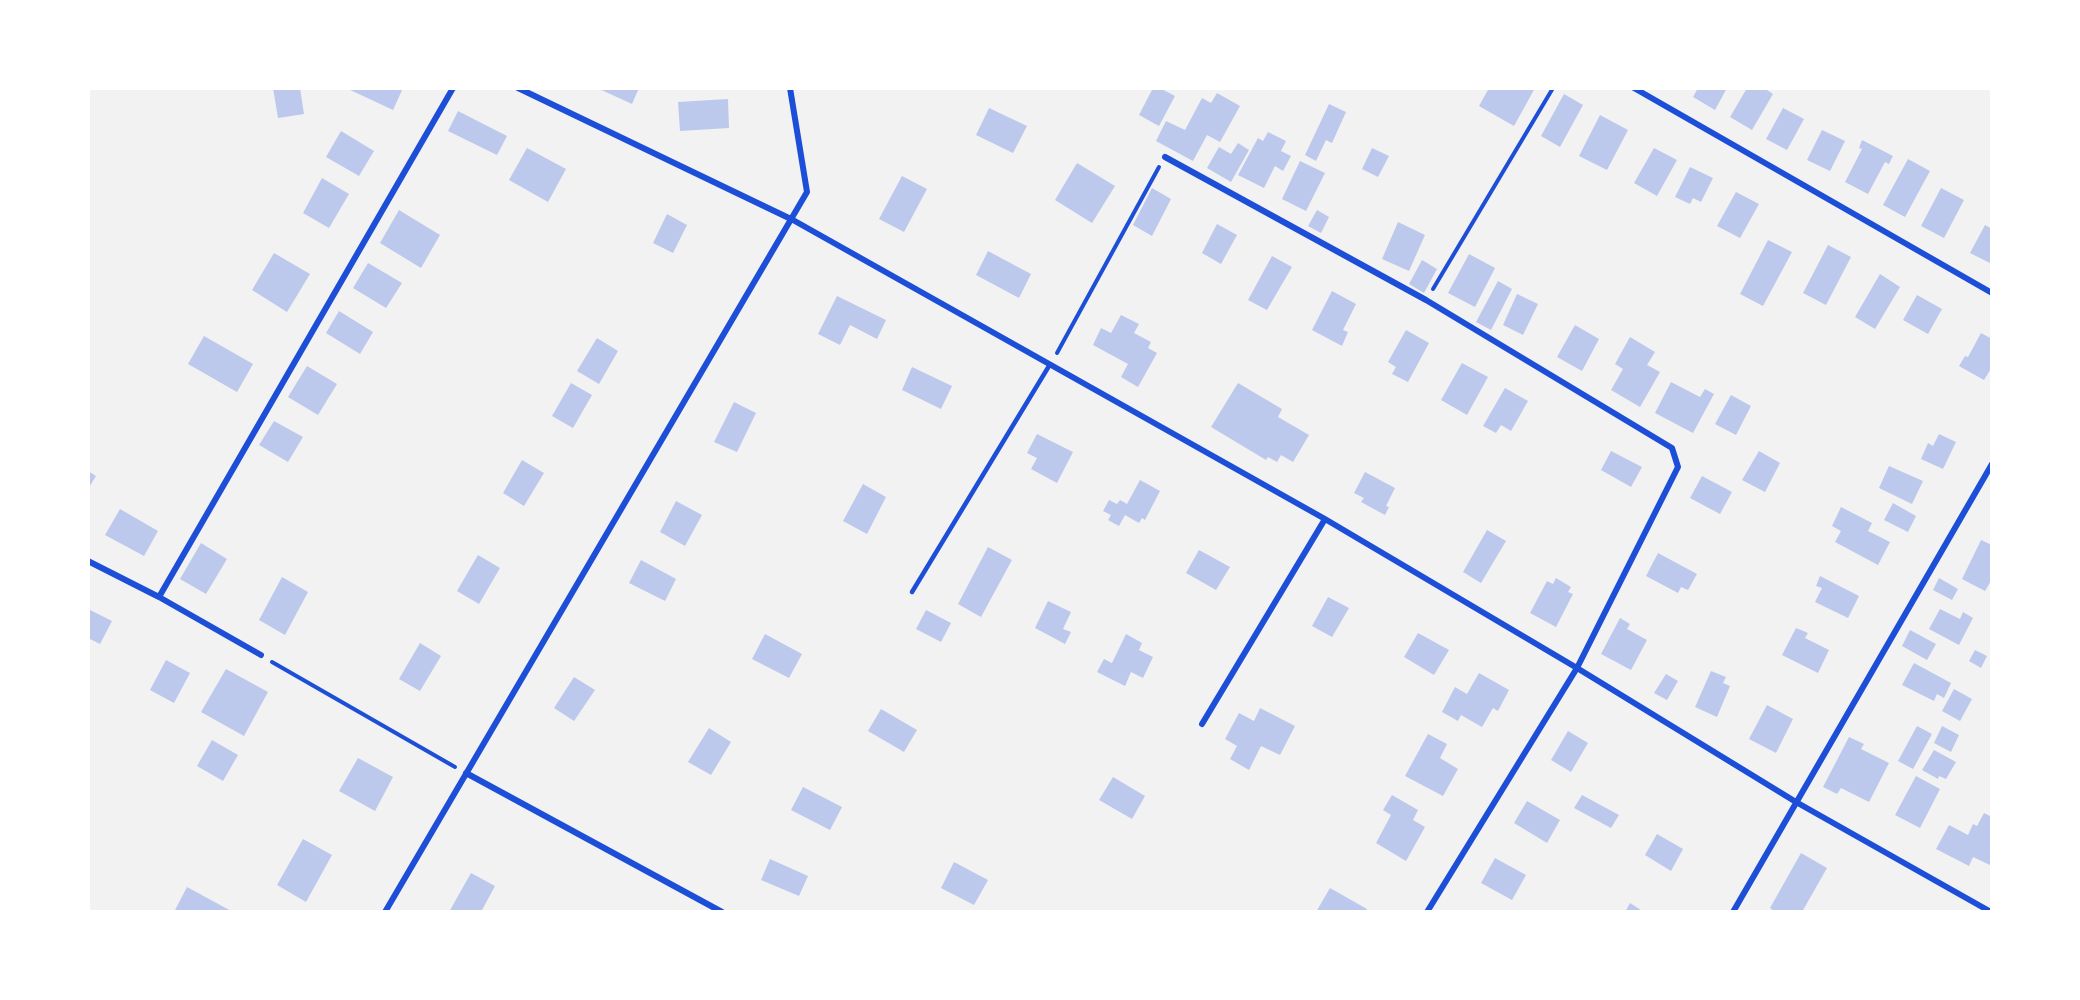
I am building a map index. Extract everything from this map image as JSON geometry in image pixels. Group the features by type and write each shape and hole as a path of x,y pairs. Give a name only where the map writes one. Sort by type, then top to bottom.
{"street":[{"path":"159,597 453,88"},
{"path":"518,88 793,220 1049,366 1325,519 1577,668 1796,802 1991,912"},
{"path":"385,912 793,220 807,192 790,88"},
{"path":"1634,88 1992,293"},
{"path":"1165,157 1426,300 1672,448 1678,467 1577,668 1427,912"},
{"path":"1733,912 1992,464"},
{"path":"1202,724 1325,519"},
{"path":"88,561 159,597 261,655"},
{"path":"466,773 722,912"}],"lane":[{"path":"912,592 1049,366"}],"path":[{"path":"1426,300 1553,88"},
{"path":"1049,366 1165,157"},
{"path":"261,655 466,773"}],"building":[{"path":"273,88 300,88 304,114 278,118"},
{"path":"346,88 403,88 393,110"},
{"path":"597,88 639,88 632,104"},
{"path":"1153,88 1160,88 1175,96 1159,126 1139,115"},
{"path":"1489,88 1535,88 1514,126 1479,106"},
{"path":"1698,88 1727,88 1715,110 1693,97"},
{"path":"1747,88 1764,88 1773,94 1752,130 1730,117"},
{"path":"1217,93 1240,106 1220,142 1207,135 1193,161 1156,141 1166,121 1185,130 1202,98 1211,103"},
{"path":"1564,94 1583,105 1560,147 1541,136"},
{"path":"728,99 729,128 680,131 678,102"},
{"path":"1329,104 1346,112 1332,143 1326,140 1316,161 1305,155"},
{"path":"989,108 1027,126 1013,153 976,135"},
{"path":"1783,108 1804,119 1787,150 1766,139"},
{"path":"458,111 507,136 497,155 448,131"},
{"path":"1600,115 1628,130 1607,170 1579,156"},
{"path":"1822,130 1845,141 1830,171 1807,160"},
{"path":"341,131 374,151 359,176 326,157"},
{"path":"1268,132 1286,141 1281,151 1291,156 1283,171 1275,166 1264,188 1238,175 1258,138 1263,141"},
{"path":"1862,140 1893,156 1889,164 1885,162 1868,194 1845,182 1862,149 1859,148"},
{"path":"1238,143 1249,150 1231,182 1207,168 1219,147 1231,154"},
{"path":"527,148 566,169 548,202 509,180"},
{"path":"1372,148 1389,156 1378,177 1362,169"},
{"path":"1654,148 1677,160 1657,196 1634,183"},
{"path":"1908,159 1930,171 1905,217 1883,205"},
{"path":"1300,161 1325,173 1306,211 1282,199"},
{"path":"1077,163 1115,186 1092,223 1055,200"},
{"path":"1690,167 1713,178 1701,202 1693,198 1690,204 1675,197"},
{"path":"902,176 927,189 904,232 879,219"},
{"path":"322,178 349,194 329,228 303,213"},
{"path":"1152,188 1171,199 1152,236 1133,225"},
{"path":"1941,188 1964,200 1944,238 1921,226"},
{"path":"1736,192 1759,204 1740,238 1717,226"},
{"path":"399,210 440,235 421,268 380,243"},
{"path":"1317,210 1329,217 1321,233 1308,226"},
{"path":"667,214 687,225 673,253 653,243"},
{"path":"1398,222 1425,235 1409,271 1382,259"},
{"path":"1217,224 1237,235 1221,264 1202,253"},
{"path":"1985,225 1992,229 1992,264 1970,253"},
{"path":"1768,240 1792,252 1763,306 1740,294"},
{"path":"1828,245 1851,257 1826,305 1803,293"},
{"path":"988,251 1031,274 1019,298 976,275"},
{"path":"274,253 310,274 287,312 252,290"},
{"path":"1469,254 1495,268 1475,307 1448,293"},
{"path":"1272,256 1292,267 1267,310 1248,300"},
{"path":"1422,260 1437,269 1424,293 1409,284"},
{"path":"368,263 402,283 386,308 353,288"},
{"path":"1880,274 1900,287 1875,329 1855,317"},
{"path":"1498,281 1512,289 1491,330 1476,322"},
{"path":"1332,291 1356,304 1343,330 1348,332 1342,346 1312,330"},
{"path":"1517,294 1538,304 1523,335 1503,325"},
{"path":"1917,295 1942,309 1928,334 1903,320"},
{"path":"837,296 886,320 877,339 850,325 840,345 818,334"},
{"path":"339,311 373,332 360,354 326,333"},
{"path":"1121,315 1139,324 1134,333 1151,342 1148,348 1157,353 1138,387 1121,377 1128,364 1093,345 1101,328 1111,333"},
{"path":"1575,325 1599,339 1582,371 1557,357"},
{"path":"1406,330 1429,343 1408,382 1392,374 1396,367 1388,362"},
{"path":"1981,333 1992,339 1992,367 1984,380 1959,366 1965,356 1968,357"},
{"path":"204,336 253,364 237,392 188,364"},
{"path":"1630,337 1655,352 1647,365 1660,372 1640,407 1611,390 1623,369 1615,364"},
{"path":"597,338 618,351 599,384 577,371"},
{"path":"1462,363 1488,377 1467,415 1441,400"},
{"path":"307,366 337,384 318,415 288,397"},
{"path":"912,367 952,386 941,409 902,390"},
{"path":"1671,382 1700,397 1705,389 1714,394 1693,433 1655,413"},
{"path":"571,383 592,395 573,428 552,416"},
{"path":"1238,383 1282,409 1278,417 1309,435 1293,462 1281,455 1277,462 1268,457 1266,460 1211,427"},
{"path":"1505,388 1528,401 1511,431 1501,425 1496,433 1483,426"},
{"path":"1731,395 1751,406 1736,435 1715,424"},
{"path":"734,402 756,413 737,452 714,442"},
{"path":"274,421 303,437 288,462 259,445"},
{"path":"1037,434 1073,452 1057,483 1031,469 1037,458 1027,453"},
{"path":"1939,434 1956,442 1943,469 1921,459 1928,443 1933,446"},
{"path":"1611,451 1642,467 1631,487 1601,470"},
{"path":"1759,451 1780,463 1765,492 1742,480"},
{"path":"522,460 544,473 524,506 503,493"},
{"path":"1889,466 1923,481 1912,504 1879,488"},
{"path":"88,471 96,476 88,489"},
{"path":"1365,472 1395,488 1386,506 1389,507 1385,515 1361,502 1364,498 1354,493"},
{"path":"1702,476 1732,492 1720,514 1690,498"},
{"path":"1140,480 1160,491 1145,520 1142,518 1139,523 1125,515 1119,526 1108,520 1111,515 1103,511 1109,500 1117,504 1120,500 1127,504"},
{"path":"863,484 886,497 867,534 843,521"},
{"path":"676,501 702,515 685,546 660,532"},
{"path":"1893,503 1916,516 1908,532 1884,520"},
{"path":"1841,507 1872,523 1868,531 1890,542 1878,565 1835,542 1841,531 1832,526"},
{"path":"120,509 158,531 144,556 105,535"},
{"path":"1487,530 1506,541 1481,583 1463,572"},
{"path":"1981,540 1992,545 1992,579 1985,591 1962,579"},
{"path":"201,543 227,559 206,594 180,579"},
{"path":"988,547 1012,560 981,617 958,604"},
{"path":"1199,550 1230,567 1216,590 1186,573"},
{"path":"1658,553 1697,574 1688,590 1681,587 1678,593 1646,576"},
{"path":"478,555 500,568 479,604 457,591"},
{"path":"641,560 676,579 665,601 629,583"},
{"path":"1820,576 1859,596 1848,618 1815,602 1822,588 1816,586"},
{"path":"282,577 308,592 285,635 259,620"},
{"path":"1556,578 1571,587 1568,592 1573,594 1556,627 1530,613 1547,581 1553,584"},
{"path":"1939,578 1958,589 1952,600 1933,590"},
{"path":"1328,597 1349,608 1332,637 1312,626"},
{"path":"1048,601 1071,612 1063,629 1071,632 1065,644 1035,628"},
{"path":"88,609 112,621 100,644 88,638"},
{"path":"1940,609 1960,619 1963,612 1973,618 1959,645 1929,629"},
{"path":"926,610 951,623 941,642 916,629"},
{"path":"1620,618 1630,624 1627,629 1647,640 1631,670 1601,654"},
{"path":"1796,628 1808,633 1805,638 1829,650 1818,673 1782,655"},
{"path":"1910,630 1936,644 1927,660 1902,646"},
{"path":"1418,633 1449,650 1434,675 1404,657"},
{"path":"765,634 802,654 789,678 752,659"},
{"path":"1126,634 1142,643 1139,650 1153,657 1143,678 1131,672 1125,686 1097,672 1104,659 1112,663"},
{"path":"420,643 441,656 420,691 399,679"},
{"path":"1975,650 1987,656 1981,668 1969,661"},
{"path":"166,660 190,673 174,703 150,690"},
{"path":"1914,663 1951,683 1944,698 1937,694 1934,701 1902,685"},
{"path":"226,669 268,692 244,736 201,712"},
{"path":"1711,671 1726,677 1723,683 1730,686 1717,717 1695,707"},
{"path":"1479,673 1509,690 1498,711 1493,708 1482,727 1461,715 1458,721 1442,712 1455,687 1467,694"},
{"path":"1666,674 1678,681 1667,700 1654,693"},
{"path":"574,677 595,690 574,721 554,708"},
{"path":"1954,689 1972,699 1960,721 1942,711"},
{"path":"1767,705 1793,719 1776,753 1749,739"},
{"path":"1260,708 1295,726 1280,755 1261,746 1249,770 1230,759 1237,746 1225,739 1239,713 1254,721"},
{"path":"881,709 917,730 904,752 868,731"},
{"path":"1917,726 1932,734 1913,769 1898,761"},
{"path":"1942,726 1959,735 1951,752 1934,743"},
{"path":"709,728 731,742 711,775 688,762"},
{"path":"1568,731 1588,743 1571,772 1551,760"},
{"path":"1428,734 1447,744 1440,758 1458,769 1443,796 1405,776"},
{"path":"1849,737 1864,744 1861,749 1889,763 1869,802 1841,788 1837,794 1823,787"},
{"path":"212,740 238,755 223,781 197,766"},
{"path":"1934,750 1956,762 1946,779 1939,776 1938,779 1922,770"},
{"path":"358,758 393,777 375,811 339,791"},
{"path":"1916,776 1940,789 1920,828 1895,815"},
{"path":"1113,777 1145,796 1132,819 1099,800"},
{"path":"803,787 842,807 830,830 791,810"},
{"path":"1392,795 1418,810 1413,820 1425,827 1406,861 1376,843 1391,815 1383,810"},
{"path":"1582,795 1619,815 1611,828 1574,808"},
{"path":"1527,801 1560,820 1547,843 1514,823"},
{"path":"1984,813 1992,817 1992,866 1973,857 1969,866 1936,849 1949,825 1968,835 1973,824 1977,826"},
{"path":"1657,834 1683,849 1671,871 1645,855"},
{"path":"303,839 332,855 306,902 277,885"},
{"path":"1801,853 1827,868 1802,912 1775,912 1770,908"},
{"path":"1495,858 1526,875 1512,900 1481,883"},
{"path":"770,859 808,876 799,896 761,880"},
{"path":"954,862 988,880 974,905 941,888"},
{"path":"471,873 495,886 481,912 449,912"},
{"path":"187,887 233,912 174,912"},
{"path":"1330,888 1367,909 1366,912 1316,912"},
{"path":"1630,903 1644,912 1625,912"}]}
